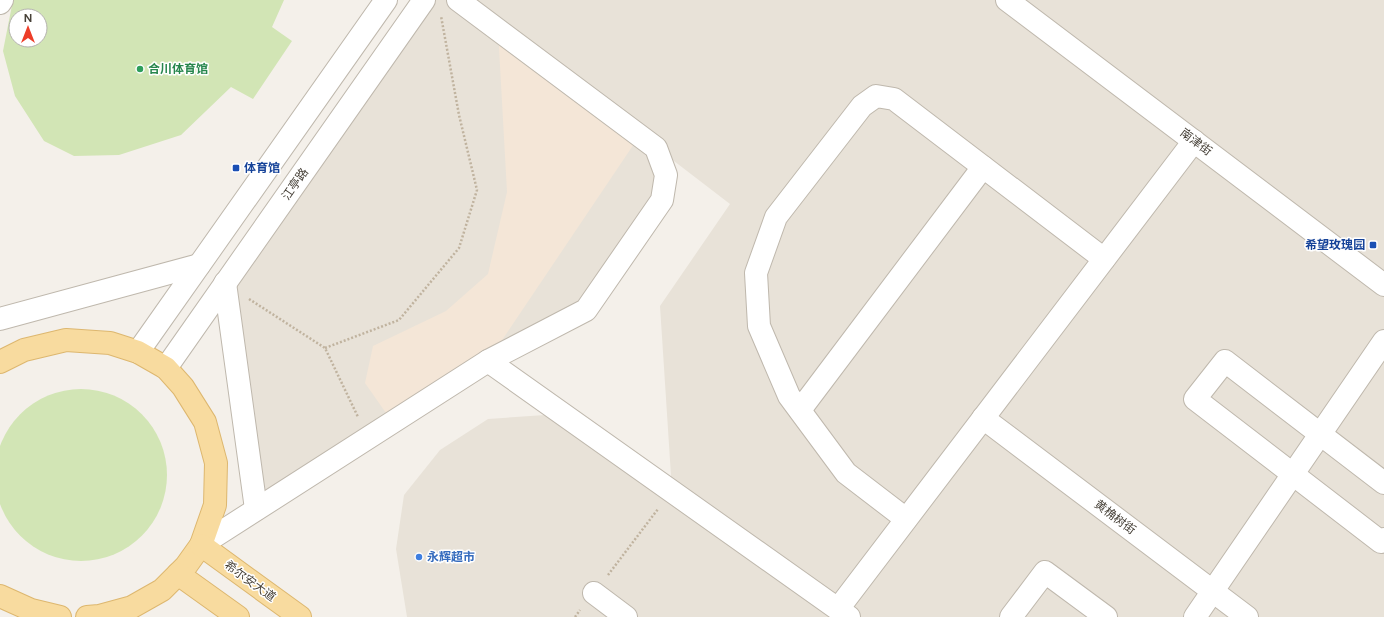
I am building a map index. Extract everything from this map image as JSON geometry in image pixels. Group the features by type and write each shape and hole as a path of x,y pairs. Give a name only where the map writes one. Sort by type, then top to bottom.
{"main road":[{"path":"0,362 24,350 66,340 110,343 138,352 166,368 182,387 205,422 216,463 215,505 201,544 186,566 162,590 132,607 99,616 87,617"},
{"name":"希尔安大道","path":"201,544 300,617"},
{"path":"178,574 238,617"},
{"path":"0,596 31,610 60,617"}],"street":[{"path":"138,352 386,0"},
{"name":"江亭路","path":"166,368 424,0"},
{"path":"201,544 488,361 586,310 662,200 666,175 656,148 458,0"},
{"name":"南津街","path":"1007,0 1384,285"},
{"path":"906,519 846,473 789,396 759,326 756,273 776,217 862,106 876,96 894,99 1104,259"},
{"path":"488,361 844,613 906,519 1194,141"},
{"path":"800,410 984,167"},
{"path":"0,319 199,265"},
{"path":"225,283 256,509"},
{"path":"1195,617 1384,341"},
{"path":"1384,483 1225,360 1195,399 1381,542 1384,539"},
{"name":"黄桷树街","path":"984,418 1247,617"},
{"path":"1011,617 1045,572 1106,617"},
{"path":"594,593 626,617"}],"path":[{"path":"325,348 399,320 459,248 478,190 459,115 441,15"},
{"path":"225,283 325,348 368,438"},
{"path":"575,617 672,491"}],"shaded area":[{"path":"424,0 1384,0 1384,617 849,617 672,491 660,306 730,204 657,148 666,175 586,310 256,509 225,283"},
{"path":"498,30 640,135 488,361 393,423 365,383 373,346 446,311 488,274 507,192"},
{"path":"545,415 589,432 843,617 407,617 396,549 404,495 440,450 488,419"}],"green space":[{"name":"合川体育馆","path":"13,0 284,0 272,27 292,41 253,99 231,87 181,135 119,155 74,156 44,141 15,96 3,51 8,26 8,48 48,48 48,8 11,8"},
{"path":"81,389 98,391 114,396 129,404 142,414 152,427 160,442 165,458 167,475 165,492 160,508 152,523 142,536 129,546 114,554 98,559 81,561 64,559 48,554 33,546 20,536 10,523 2,508 -3,492 -5,475 -3,458 2,442 10,427 20,414 33,404 48,396 64,391"}],"place":[{"name":"合川体育馆","path":"140,69"},
{"name":"体育馆","path":"236,168"},
{"name":"希望玫瑰园","path":"1373,245"},
{"name":"永辉超市","path":"419,557"}]}
